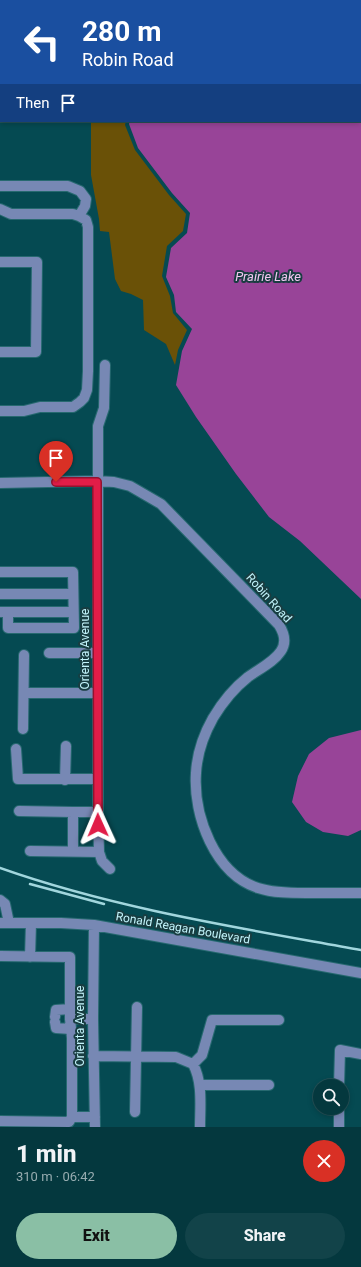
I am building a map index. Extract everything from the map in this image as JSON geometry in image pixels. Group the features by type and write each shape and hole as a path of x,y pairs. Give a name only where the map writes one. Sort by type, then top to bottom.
{"street":[{"path":"0,186 68,186 80,191 86,199 85,206 80,216"},
{"path":"0,209 11,214 68,214 80,216 86,220 88,227 88,371 87,390 84,398 73,407 40,407 24,411 0,411"},
{"path":"0,262 37,262 36,352 0,352"},
{"name":"Orienta Avenue","path":"99,852 97,482 98,426 104,408 105,365"},
{"name":"Robin Road","path":"0,483 114,482 130,486 161,504 280,625 284,634 282,650 275,658 247,678 227,697 212,719 202,744 196,773 197,798 204,827 215,852 228,870 242,881 259,888 274,891 361,893"},
{"path":"0,572 73,572 73,594 74,612 74,628 8,628 4,612 74,612"},
{"path":"0,594 73,594"},
{"path":"49,653 98,653"},
{"path":"23,729 24,655"},
{"path":"24,693 98,693"},
{"path":"66,746 66,780"},
{"path":"16,749 18,779 98,779"},
{"path":"19,811 98,812"},
{"path":"73,812 73,852"},
{"path":"30,851 99,852 102,861 110,869"},
{"path":"0,900 5,904 4,923"},
{"name":"Ronald Reagan Boulevard","path":"4,923 94,925 361,973"},
{"path":"30,957 31,923"},
{"name":"Orienta Avenue","path":"94,925 93,1056 95,1122"},
{"path":"0,956 70,957 70,1019 72,1038 72,1117 69,1122 0,1121"},
{"path":"135,1112 137,1007"},
{"path":"70,1019 56,1010 56,1028 70,1019 93,1019"},
{"path":"193,1064 202,1055 212,1020 279,1020"},
{"path":"340,1079 340,1050 361,1054"},
{"path":"93,1056 176,1057 193,1064 197,1072 200,1085 200,1127"},
{"path":"200,1085 269,1085"},
{"path":"339,1115 339,1127"},
{"path":"72,1117 95,1122"}],"shaded area":[{"path":"91,122 126,122 125,125 135,150 169,195 186,214 183,231 167,246 162,276 170,296 173,313 187,330 178,350 175,365 166,344 144,330 143,300 121,291 115,279 109,232 100,231 91,175"}],"water":[{"name":"Prairie Lake","path":"130,122 361,122 361,599 300,541 269,517 236,474 196,417 176,385 182,351 192,329 176,312 174,295 166,277 171,248 187,233 190,213 172,193 138,148 129,124"},
{"path":"361,730 361,830 348,836 323,832 306,822 292,802 298,776 309,754 329,738"}],"railway":[{"path":"0,868 88,895 133,906 224,925 361,950"},
{"path":"30,884 104,904"}],"route":[{"path":"56,482 97,482 98,825"}]}
